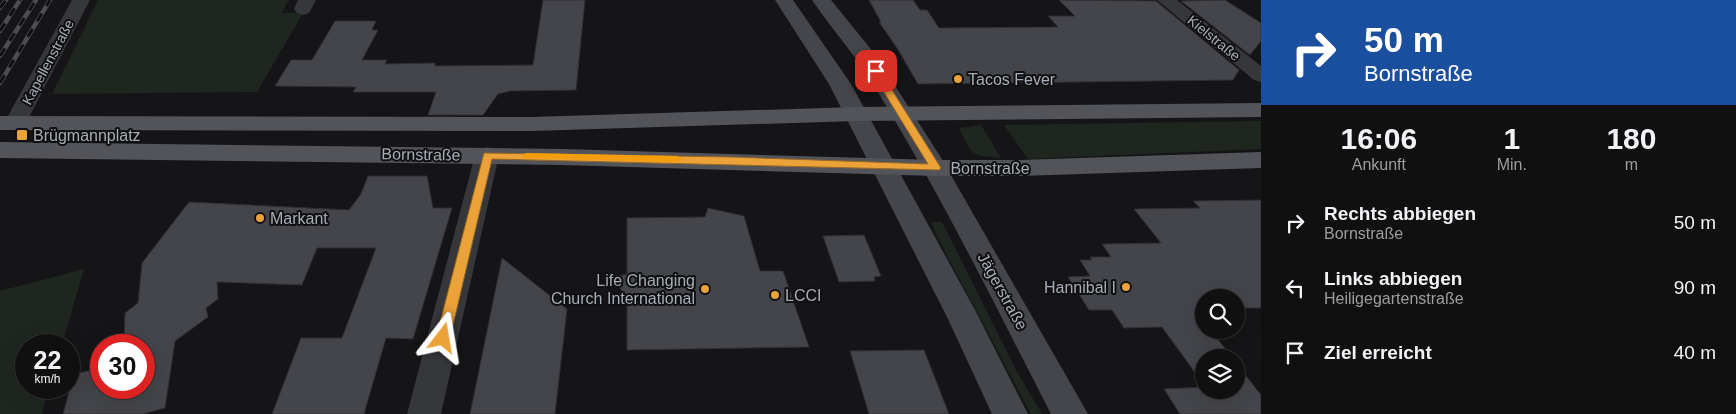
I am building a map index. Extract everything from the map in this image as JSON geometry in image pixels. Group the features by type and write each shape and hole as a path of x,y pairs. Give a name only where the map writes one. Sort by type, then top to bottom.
{"main road":[{"path":"784,0 840,84 964,319 1010,414"},
{"name":"Jägerstraße","path":"821,0 840,20 884,83 936,168 1070,414"},
{"name":"Bornstraße","path":"7,123 531,124 856,114 1261,110"},
{"name":"Bornstraße","path":"0,150 488,155 730,160 936,168 1020,168 1261,160"}],"street":[{"name":"Kapellenstraße","path":"7,123 81,0"},
{"name":"Kielstraße","path":"1166,0 1261,76"},
{"path":"424,414 488,155"}],"shaded area":[{"path":"98,0 289,0 282,13 303,13 257,92 52,94"},
{"path":"1261,121 1261,149 1028,159 1004,125"},
{"path":"981,125 1001,158 978,155 973,152 959,128"},
{"path":"931,222 942,222 1016,370 1042,414 1031,414"},
{"path":"84,269 65,334 15,334 15,399 46,399 42,414 0,414 0,291"}],"building":[{"path":"543,0 585,0 576,90 510,91 498,94 483,115 428,115 436,92 353,92 356,87 275,86 291,60 312,60 335,21 376,21 372,30 378,30 362,60 387,60 385,64 435,63 435,66 533,65"},
{"path":"869,0 913,0 920,10 927,10 939,28 1058,27 1048,16 1075,16 1059,0 1156,1 1239,70 1233,80 918,84 879,22 881,22"},
{"path":"1225,0 1261,23 1261,41 1250,55 1181,1"},
{"path":"368,176 427,176 433,208 452,208 413,339 386,338 364,414 272,414 301,338 342,338 376,248 317,248 302,285 217,282 218,299 206,308 208,317 175,341 165,408 143,414 63,414 67,399 80,399 80,373 90,370 90,399 155,399 155,334 124,334 125,313 138,303 142,263 189,202 349,210 361,194"},
{"name":"Hannibal I","path":"1261,200 1261,308 1245,308 1245,289 1195,289 1195,339 1218,339 1225,349 1195,349 1195,373 1162,327 1124,328 1112,310 1089,310 1068,277 1090,276 1080,260 1092,260 1090,257 1111,257 1102,244 1161,243 1134,209 1200,208 1193,201"},
{"name":"Life Changing Church International","path":"708,208 744,216 760,271 783,271 809,347 627,350 627,300 614,277 627,274 627,218 705,217"},
{"path":"864,235 881,276 874,277 875,281 839,282 823,236"},
{"path":"502,258 567,309 555,414 470,414"},
{"path":"924,350 949,414 869,414 850,351"},
{"path":"1245,375 1261,395 1261,414 1180,414 1164,389 1195,387 1195,399 1245,399"}],"railway":[{"path":"0,8 6,0"},
{"path":"0,31 20,0"},
{"path":"0,56 36,0"},
{"path":"0,83 50,0"}],"slow traffic":[{"path":"527,156 677,159"}],"place":[{"name":"Tacos Fever","path":"958,79"},
{"name":"Brügmannplatz","path":"22,135"},
{"name":"Markant","path":"260,218"},
{"name":"Hannibal I","path":"1126,287"},
{"name":"Life Changing Church International","path":"705,289"},
{"name":"LCCI","path":"775,295"}],"route":[{"path":"443,338 488,155 730,160 936,168 876,71"}]}
